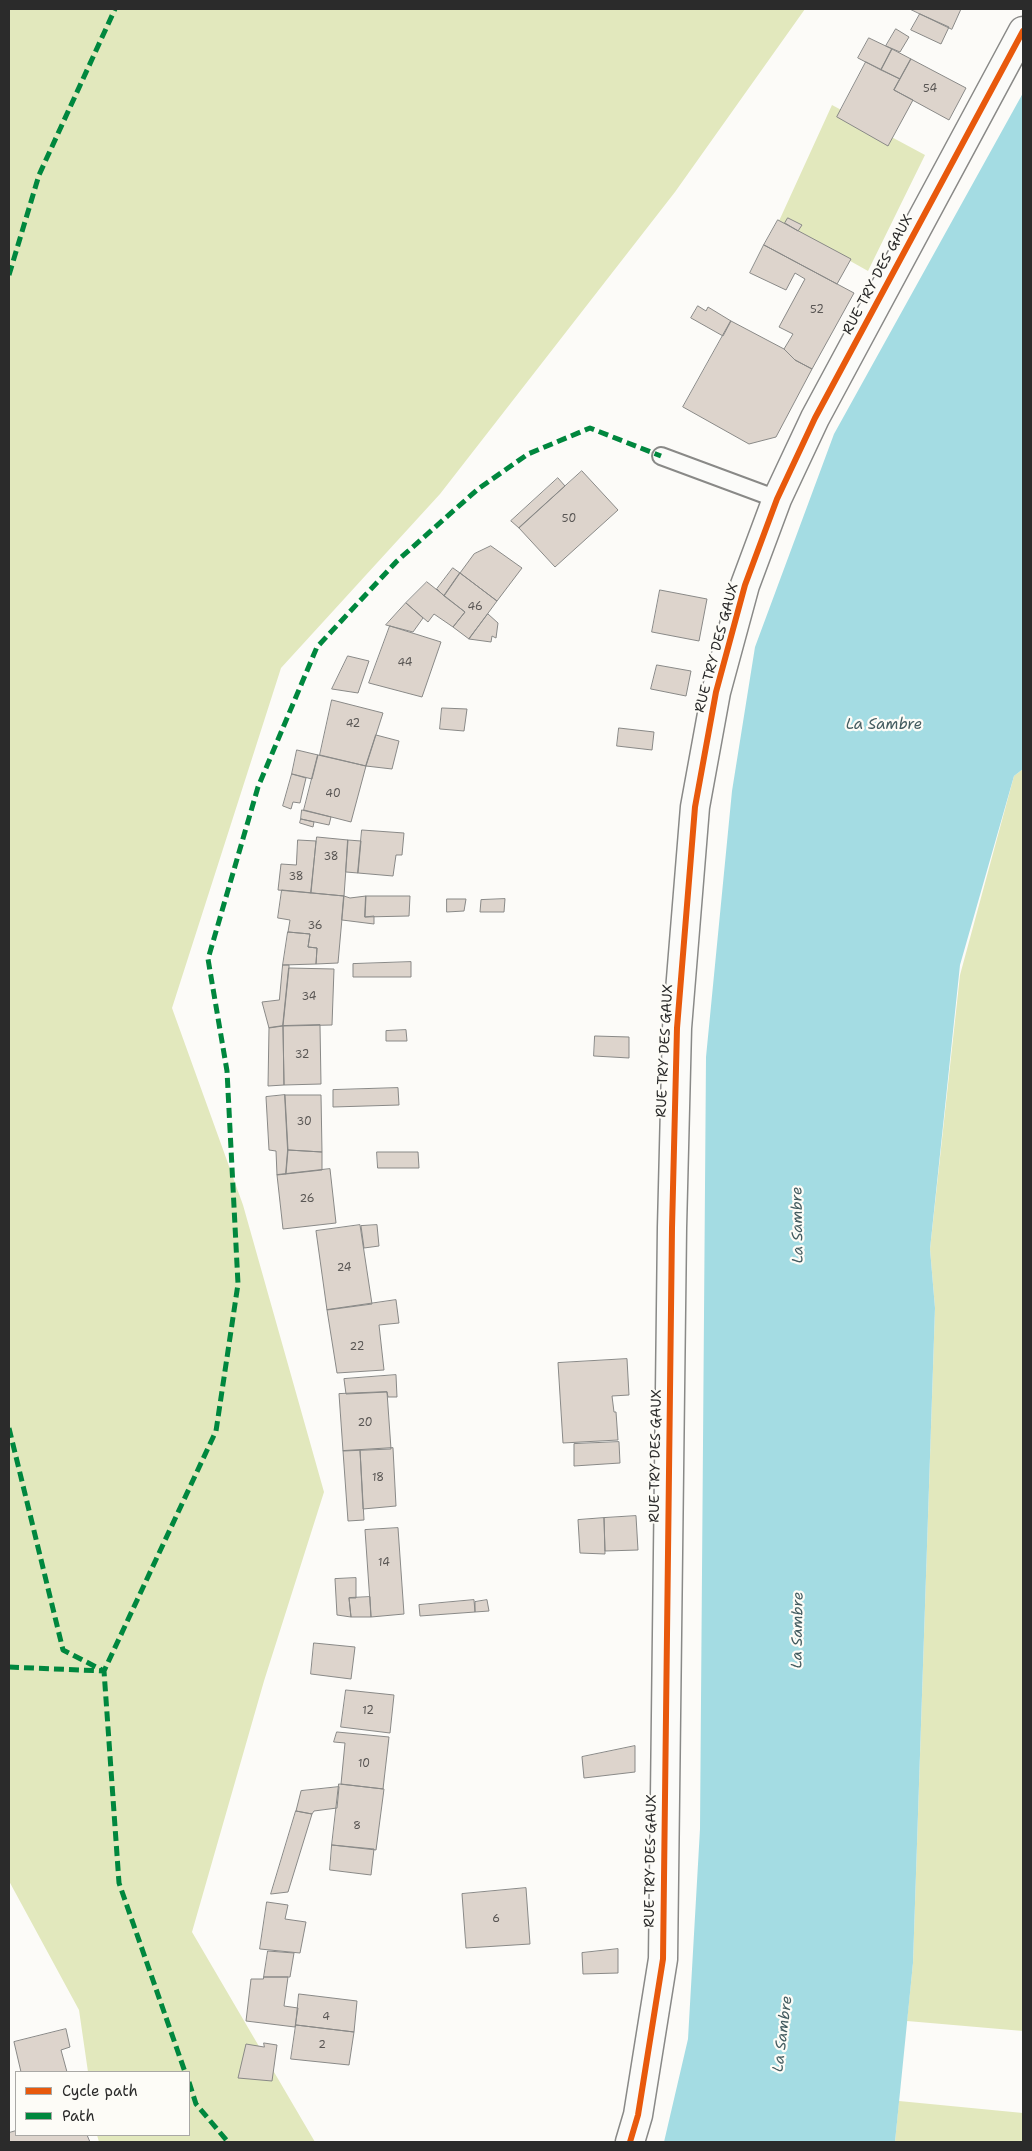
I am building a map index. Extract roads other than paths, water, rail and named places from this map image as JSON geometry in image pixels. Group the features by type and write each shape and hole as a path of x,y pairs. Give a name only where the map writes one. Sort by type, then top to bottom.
{"street":[{"name":"RUE TRY DES GAUX","path":"630,2142 638,2115 663,1958 672,1228 677,1028 695,807 716,692 745,586 777,500 815,418 1023,31"}],"lane":[{"path":"661,456 777,500"}],"water":[{"name":"La Sambre","path":"1023,93 1023,769 1014,776 960,965 930,1249 935,1308 913,1963 895,2142 664,2142 688,2039 700,1829 706,1057 732,791 755,647 834,434"}]}
